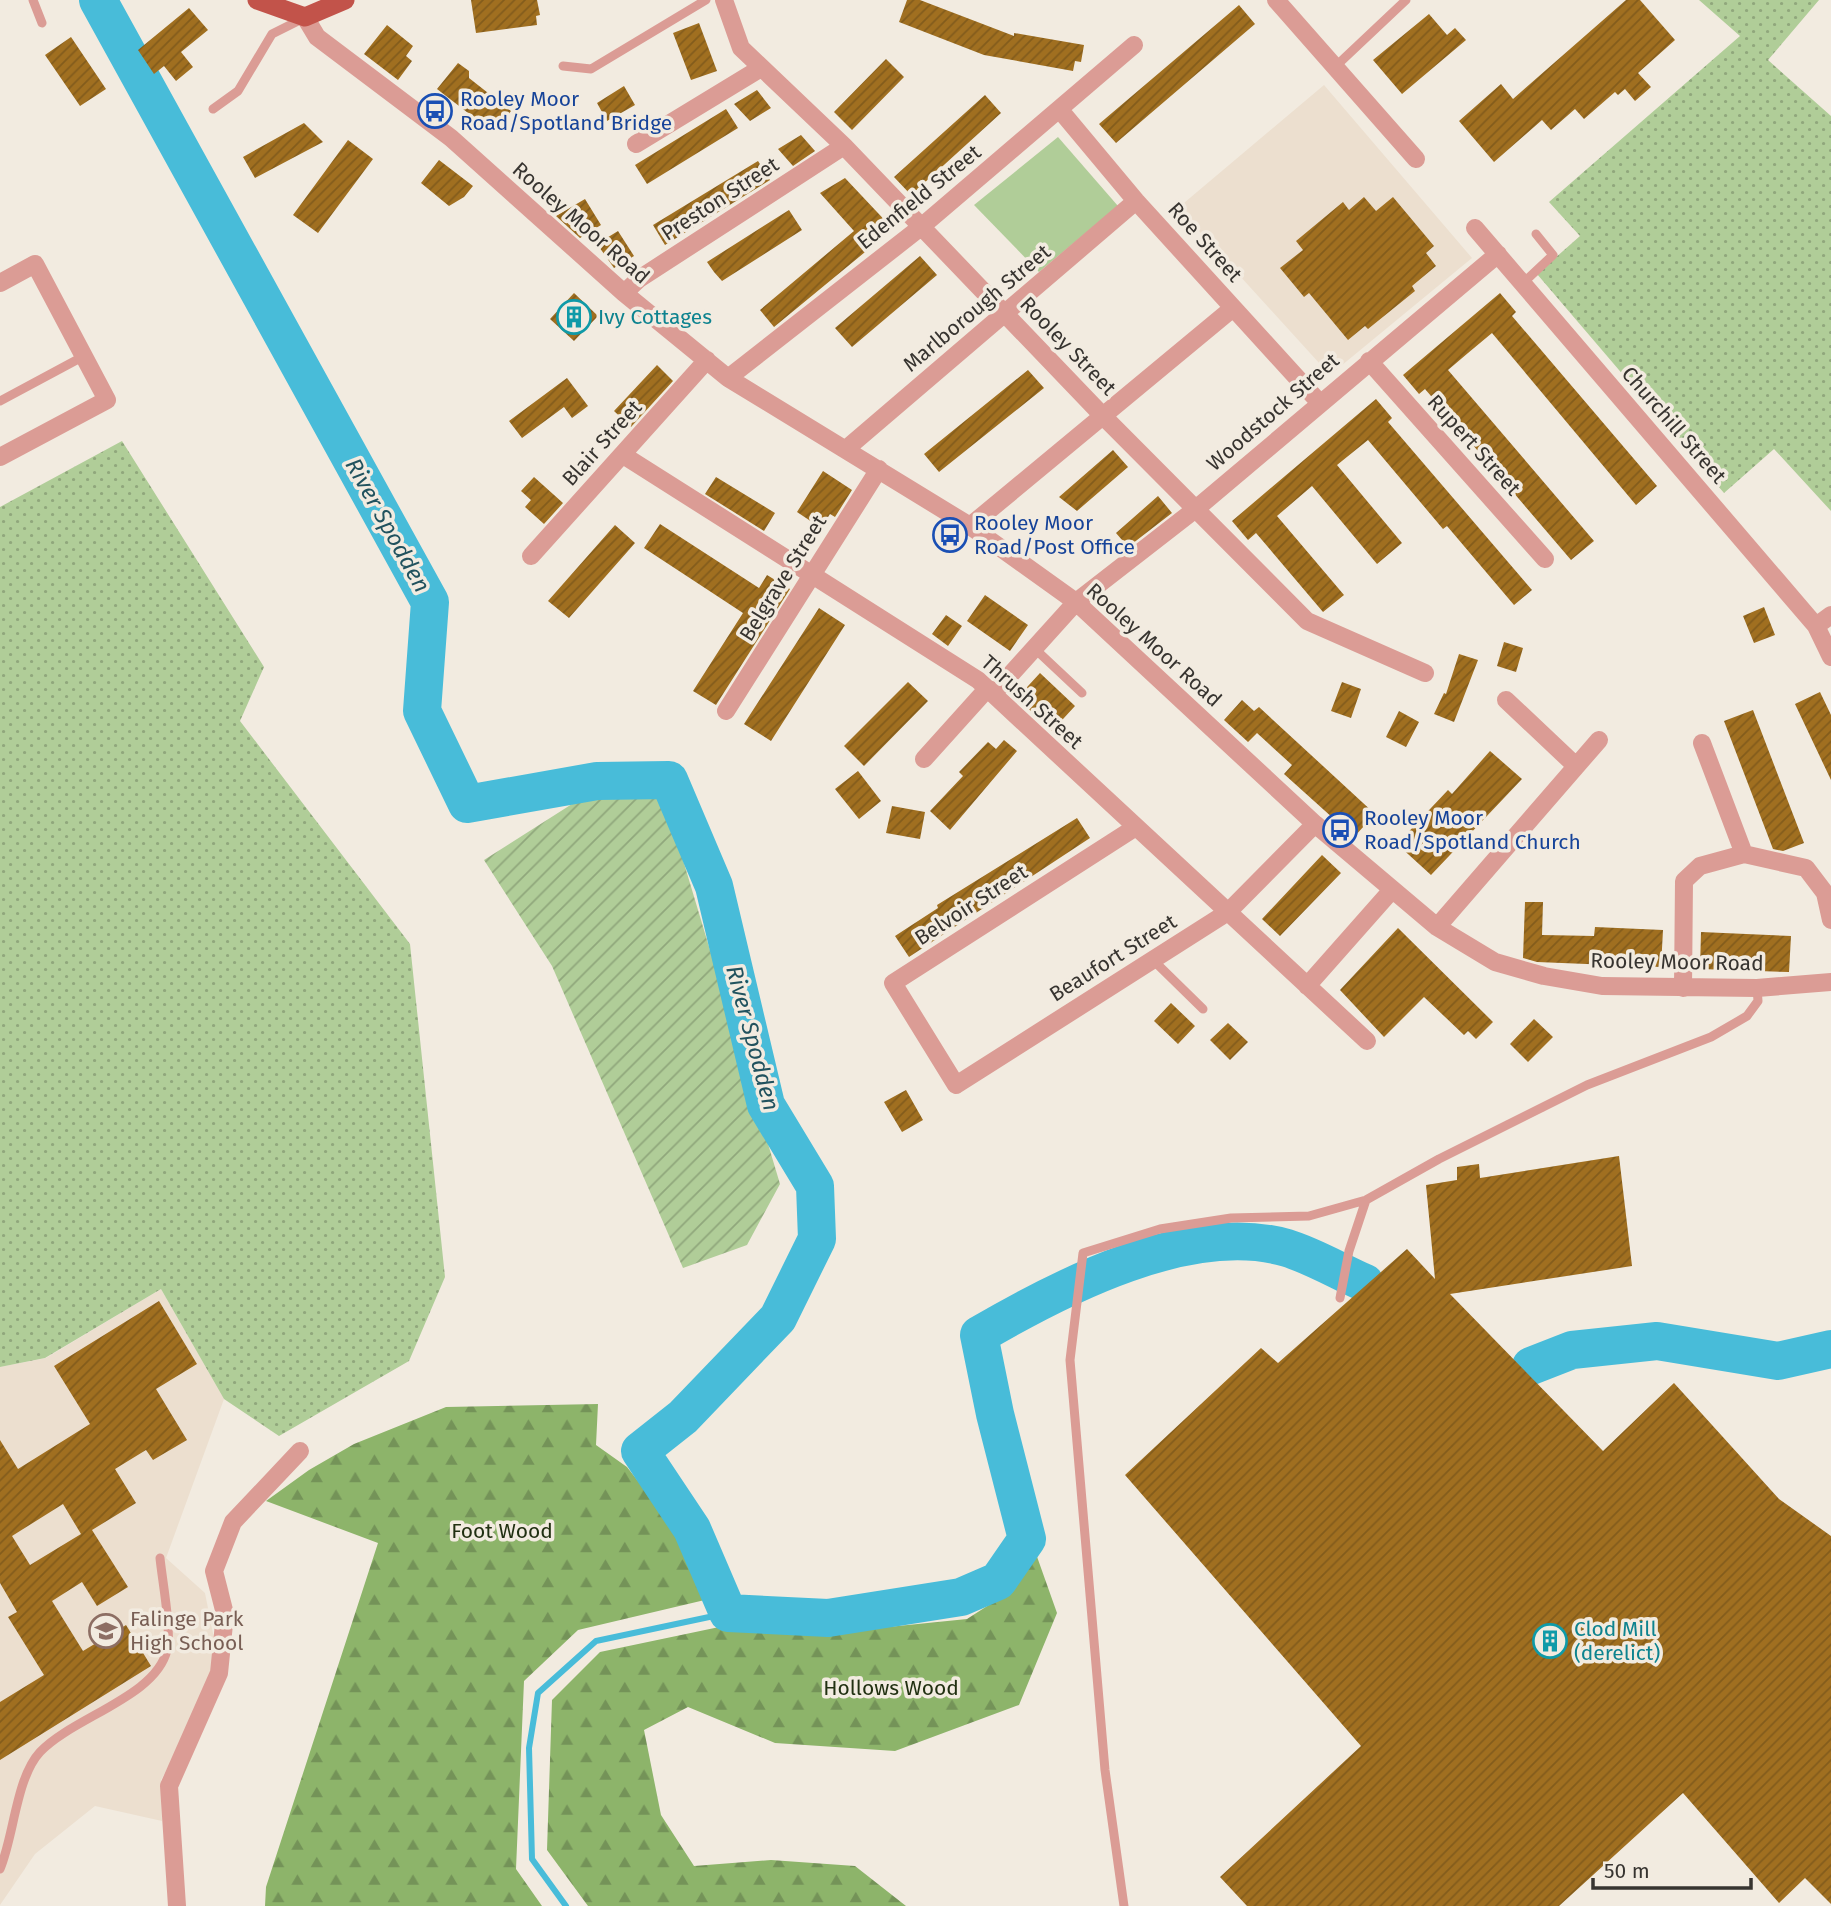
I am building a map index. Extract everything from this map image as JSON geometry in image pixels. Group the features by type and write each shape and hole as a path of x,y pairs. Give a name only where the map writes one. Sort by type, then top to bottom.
{"main road":[{"path":"257,0 305,17 345,0"}],"street":[{"name":"Rooley Street","path":"724,0 741,48 844,146 1102,415 1307,621 1425,673"},
{"path":"1276,0 1416,159"},
{"name":"Rooley Moor Road","path":"305,17 317,37 451,138 624,293 728,378 970,526 1076,602 1315,824 1391,891 1437,927 1495,962 1544,976 1602,986 1757,988 1831,982"},
{"name":"Edenfield Street","path":"728,378 921,227 1134,45"},
{"path":"636,144 761,68"},
{"name":"Roe Street","path":"1060,110 1136,201 1319,402"},
{"name":"Preston Street","path":"624,293 639,278 844,146"},
{"name":"Marlborough Street","path":"846,449 1136,201"},
{"name":"Churchill Street","path":"1475,228 1816,626 1831,657"},
{"name":"Woodstock Street","path":"924,758 1076,602 1197,508 1319,402 1498,254"},
{"path":"0,283 35,264 107,400 0,457"},
{"path":"970,526 1233,308"},
{"name":"Blair Street","path":"531,556 707,360"},
{"name":"Rupert Street","path":"1369,361 1545,559"},
{"name":"Thrush Street","path":"623,455 990,691 1367,1041"},
{"name":"Belgrave Street","path":"726,711 878,469"},
{"path":"1816,626 1831,615"},
{"path":"1506,700 1576,766"},
{"path":"1437,927 1599,740"},
{"path":"1702,743 1744,854"},
{"name":"Beaufort Street","path":"932,1045 957,1084 1228,912 1315,824"},
{"name":"Belvoir Street","path":"932,1045 893,983 1136,827"},
{"path":"1683,988 1684,881 1700,866 1744,854 1806,868 1825,893 1831,920"},
{"path":"1307,986 1391,891"},
{"path":"177,1906 169,1786 219,1673 225,1614 214,1571 233,1522 300,1451"}],"lane":[{"path":"33,0 41,23"},
{"path":"563,66 591,69 706,0"},
{"path":"1336,66 1406,0"},
{"path":"213,109 238,91 272,34 305,17"},
{"path":"1523,283 1553,254 1536,234"},
{"path":"0,401 84,356"},
{"path":"1034,648 1082,693"},
{"path":"1153,960 1203,1009"},
{"path":"1124,1906 1105,1770 1071,1374 1083,1253 1160,1229 1231,1218 1309,1216 1366,1200 1439,1159 1587,1085 1711,1037 1747,1016 1758,1001 1757,988"},
{"path":"1340,1298 1349,1251 1366,1200"},
{"path":"1,1862 22,1789 38,1754 71,1727 155,1676 168,1648 160,1558"}],"shaded area":[{"path":"1324,85 1472,258 1330,375 1178,208"},
{"name":"Falinge Park High School","path":"161,1289 224,1399 166,1558 205,1593 220,1669 161,1780 162,1821 95,1806 35,1854 0,1905 0,1367 46,1358"}],"green space":[{"path":"1699,0 1819,0 1768,60 1831,116 1831,511 1774,449 1724,493 1537,274 1580,236 1549,202 1740,36"},
{"path":"1058,137 1118,206 1039,272 974,205"},
{"path":"122,441 264,667 240,721 410,944 445,1277 409,1361 279,1436 224,1399 161,1289 45,1358 0,1367 0,507"},
{"path":"660,783 780,1184 747,1245 683,1268 552,966 484,860 583,797"},
{"name":"Foot Wood","path":"598,1404 596,1445 627,1467 666,1517 709,1599 578,1630 524,1681 516,1869 542,1906 265,1906 266,1887 378,1543 266,1501 309,1470 354,1444 446,1407"},
{"name":"Hollows Wood","path":"1035,1551 1057,1613 1019,1705 895,1751 775,1743 688,1707 644,1730 661,1815 694,1866 771,1860 855,1866 906,1906 588,1906 547,1850 552,1700 600,1652 724,1626 819,1634 967,1619 1006,1594"}],"building":[{"path":"471,0 537,0 540,15 536,16 537,25 476,33"},
{"path":"907,0 920,0 1014,36 1014,33 1084,45 1081,62 1075,61 1073,71 984,55 899,22"},
{"path":"1626,0 1640,0 1675,40 1638,73 1651,87 1635,101 1625,89 1618,95 1615,92 1584,119 1575,109 1551,130 1542,120 1494,162 1459,121 1501,84 1513,99"},
{"path":"1239,5 1255,24 1116,143 1099,124"},
{"path":"189,8 208,30 181,52 193,67 176,81 164,66 154,74 138,50"},
{"path":"1429,14 1447,35 1455,28 1466,40 1402,94 1373,60"},
{"path":"699,23 717,71 691,80 673,33"},
{"path":"387,25 413,46 406,56 412,61 398,80 364,54"},
{"path":"71,37 106,89 80,106 45,55"},
{"path":"886,59 904,77 852,130 834,112"},
{"path":"458,63 469,71 469,78 511,111 494,133 437,89"},
{"path":"624,86 635,105 607,121 597,103"},
{"path":"757,90 771,108 750,121 734,104"},
{"path":"985,95 1001,113 911,195 894,177"},
{"path":"726,109 738,128 647,184 635,165"},
{"path":"304,123 323,142 255,178 243,157"},
{"path":"801,135 815,151 793,166 778,149"},
{"path":"348,140 373,159 318,233 293,215"},
{"path":"439,160 473,186 464,197 449,206 421,183"},
{"path":"758,161 770,180 665,245 653,225"},
{"path":"845,178 893,229 774,327 760,310 854,231 820,193"},
{"path":"1364,197 1376,211 1393,197 1434,246 1426,253 1436,266 1412,286 1415,291 1368,329 1365,326 1348,340 1309,293 1304,297 1280,268 1303,250 1296,241 1343,202 1349,210"},
{"path":"585,199 601,225 580,238 556,216"},
{"path":"789,210 802,230 722,281 707,262"},
{"path":"618,231 634,256 614,268 597,244"},
{"path":"920,256 937,275 852,347 835,328"},
{"name":"Ivy Cottages","path":"574,293 598,316 574,341 550,319"},
{"path":"1500,293 1516,312 1512,316 1657,486 1636,505 1492,333 1448,370 1594,541 1571,560 1425,389 1419,394 1403,375"},
{"path":"657,365 673,381 631,427 614,411"},
{"path":"1028,370 1044,388 939,472 924,454"},
{"path":"567,378 588,406 572,418 564,407 522,438 509,421"},
{"path":"1376,399 1392,418 1388,422 1532,590 1514,605 1447,526 1443,529 1368,440 1337,465 1402,543 1377,564 1312,486 1277,516 1344,595 1323,612 1256,533 1248,540 1232,521"},
{"path":"1113,450 1128,467 1077,511 1059,497"},
{"path":"823,471 852,490 835,517 830,514 821,528 797,512"},
{"path":"534,477 563,503 544,524 525,507 531,500 521,491"},
{"path":"716,477 775,513 764,531 705,494"},
{"path":"1158,496 1172,513 1128,547 1116,533"},
{"path":"660,524 759,588 767,575 790,589 716,705 693,691 743,613 644,548"},
{"path":"615,525 635,543 569,618 548,601"},
{"path":"985,595 1028,625 1010,651 967,621"},
{"path":"1764,607 1775,635 1754,643 1743,616"},
{"path":"819,608 845,625 771,741 744,724"},
{"path":"946,615 962,626 948,646 932,634"},
{"path":"1504,642 1523,648 1516,672 1497,666"},
{"path":"1459,654 1478,660 1454,722 1434,714 1444,693 1446,694"},
{"path":"1040,673 1075,706 1052,731 1017,698"},
{"path":"908,682 928,701 864,766 844,746"},
{"path":"1342,682 1361,689 1351,718 1331,711"},
{"path":"1820,692 1831,715 1831,780 1795,704"},
{"path":"1242,700 1254,711 1259,707 1375,814 1354,837 1284,774 1292,765 1257,733 1248,742 1224,720"},
{"path":"1753,710 1804,843 1783,851 1773,849 1724,721"},
{"path":"1399,711 1419,722 1406,747 1386,737"},
{"path":"1004,740 1017,751 950,830 930,811 963,776 959,772 988,742 996,749"},
{"path":"1490,751 1522,779 1431,875 1397,844 1448,790 1452,794"},
{"path":"858,771 881,801 859,819 835,789"},
{"path":"892,806 925,812 920,839 886,833"},
{"path":"1077,818 1090,838 909,957 895,936 938,908 937,905"},
{"path":"1322,855 1341,873 1280,936 1262,919"},
{"path":"1525,902 1543,902 1542,935 1594,936 1595,927 1663,930 1661,967 1537,962 1523,958"},
{"path":"1398,928 1493,1022 1476,1039 1468,1031 1464,1035 1424,997 1384,1037 1340,990"},
{"path":"1701,932 1791,936 1789,972 1700,969"},
{"path":"1171,1003 1195,1026 1178,1044 1154,1021"},
{"path":"1534,1019 1553,1037 1528,1062 1510,1044"},
{"path":"1228,1023 1248,1042 1230,1060 1210,1040"},
{"path":"906,1090 923,1120 902,1132 884,1102"},
{"name":"Clod Mill (derelict)","path":"1619,1156 1632,1266 1450,1294 1603,1451 1674,1383 1779,1499 1831,1536 1831,1904 1805,1878 1779,1903 1683,1793 1559,1906 1247,1906 1220,1877 1361,1746 1125,1475 1261,1348 1278,1363 1407,1249 1435,1279 1426,1185 1457,1180 1457,1167 1479,1164 1480,1178"},
{"path":"159,1301 197,1364 156,1389 187,1440 153,1460 146,1450 115,1469 136,1503 92,1530 128,1587 97,1606 82,1582 52,1601 83,1651 126,1625 151,1666 0,1760 0,1702 44,1675 8,1617 17,1612 0,1583 0,1440 18,1469 90,1424 54,1366","holes":["63,1504 81,1534 30,1565 12,1536"]}],"waterway":[{"name":"River Spodden","path":"98,0 430,602 422,711 467,804 597,781 669,780 714,886 766,1105 815,1186 817,1239 778,1318 683,1417 640,1451 692,1529 728,1613 828,1618 961,1597 998,1581 1027,1539 995,1414 979,1335 1048,1297 1127,1263 1209,1243 1249,1242 1287,1248 1365,1283"},
{"name":"River Spodden","path":"1531,1366 1572,1350 1657,1341 1778,1361 1831,1349"},
{"path":"566,1906 532,1859 529,1748 538,1693 596,1641 728,1613"}],"place":[{"name":"Rooley Moor Road/Spotland Bridge","path":"435,111"},
{"name":"Ivy Cottages","path":"574,317"},
{"name":"Rooley Moor Road/Post Office","path":"950,535"},
{"name":"Rooley Moor Road/Spotland Church","path":"1340,830"},
{"name":"Falinge Park High School","path":"106,1631"},
{"name":"Clod Mill (derelict)","path":"1550,1641"}]}
